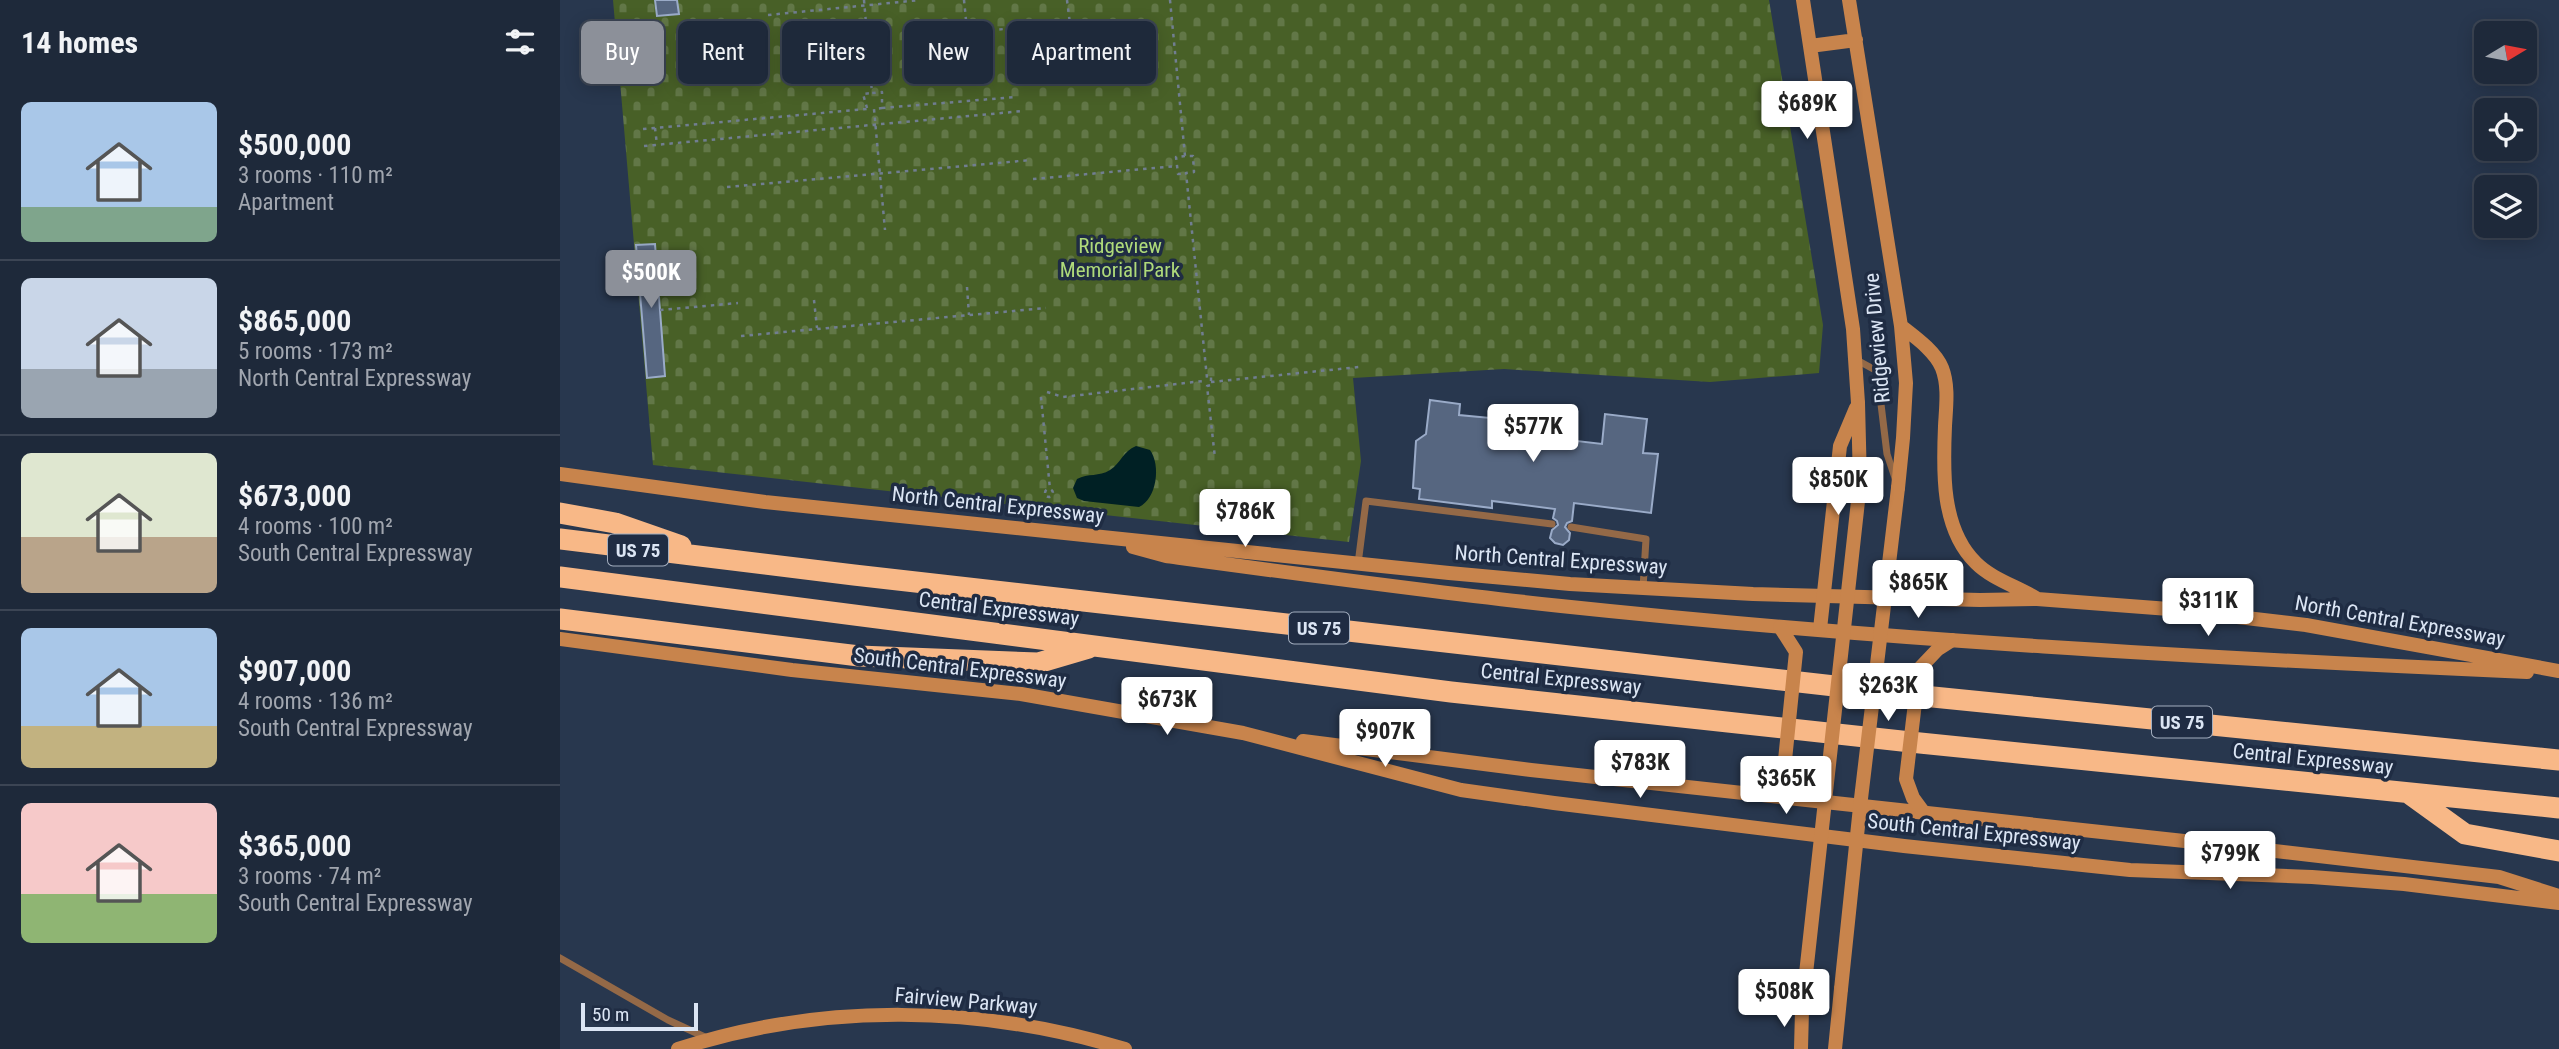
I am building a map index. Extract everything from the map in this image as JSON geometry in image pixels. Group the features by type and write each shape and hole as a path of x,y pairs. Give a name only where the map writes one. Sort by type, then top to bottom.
{"highway":[{"path":"560,513 615,523 716,558"},
{"name":"Central Expressway","path":"560,539 1923,696 2559,760"},
{"name":"Central Expressway","path":"560,577 1465,694 2559,808"},
{"path":"560,619 859,656 1038,663 1094,646"},
{"path":"2442,747 2559,754"},
{"path":"2410,794 2465,834 2559,851"}],"main road":[{"name":"Ridgeview Drive","path":"1801,1049 1801,1010 1860,482 1852,317 1803,0"},
{"name":"Ridgeview Drive","path":"1835,1049 1860,807 1898,488 1906,383 1901,326 1849,0"},
{"path":"1810,46 1856,40"},
{"path":"1901,326 1926,347 1941,366 1947,392 1944,446 1950,515 1960,542 1976,563 1997,579 2037,599"},
{"path":"1820,629 1840,446 1858,403"},
{"name":"North Central Expressway","path":"560,474 765,502 1570,584 1766,594 2037,599 2169,609 2306,625 2559,672"},
{"path":"1095,537 1166,556 1389,587 1780,627 2230,657 2559,672"},
{"path":"1754,795 1776,780 1785,760 1796,652 1780,627"},
{"name":"South Central Expressway","path":"560,639 792,670 1021,694 1243,733 1461,790 1554,803 1878,843 2130,870 2312,877 2404,884 2559,903"},
{"path":"1924,813 1913,798 1906,779 1919,669 1938,649 1952,640"},
{"path":"1243,733 1531,770 2499,877 2559,896"},
{"name":"Fairview Parkway","path":"678,1049 708,1039 821,1019 908,1013 1003,1021 1125,1049"}],"lane":[{"path":"1855,359 1877,371 1887,454 1898,488"},
{"path":"1358,564 1366,501 1552,524"},
{"path":"1571,527 1646,539 1643,588"},
{"path":"560,958 668,1020 708,1039"}],"path":[{"path":"864,0 872,93"},
{"path":"768,15 920,0"},
{"path":"964,0 966,21"},
{"path":"1067,0 1069,21"},
{"path":"1170,0 1185,156"},
{"path":"867,110 863,94 882,92 882,108"},
{"path":"643,129 1016,97"},
{"path":"874,109 885,230"},
{"path":"645,146 1023,111"},
{"path":"655,128 657,145"},
{"path":"1193,156 1194,172 1178,174 1177,166 1176,157 1193,156"},
{"path":"727,187 1031,160"},
{"path":"1033,179 1177,166"},
{"path":"1186,173 1207,378"},
{"path":"967,287 970,315"},
{"path":"814,300 817,328"},
{"path":"660,310 738,303"},
{"path":"741,336 1046,308"},
{"path":"1207,386 1211,385 1211,382 1360,367"},
{"path":"1207,386 1203,386 1202,378 1210,377 1211,382"},
{"path":"1047,392 1063,397 1203,382"},
{"path":"1207,386 1215,458"},
{"path":"1041,397 1050,489"}],"green space":[{"name":"Ridgeview Memorial Park","path":"613,0 1769,0 1823,325 1819,373 1710,382 1504,369 1353,378 1361,461 1349,542 653,465 620,84 664,84 664,21 615,21"}],"shaded area":[{"path":"1136,446 1150,450 1155,464 1153,489 1145,503 1139,507 1077,498 1073,488 1077,479 1110,470"}],"building":[{"path":"655,0 677,0 679,14 657,16"},
{"path":"655,244 665,376 647,378 636,245"},
{"path":"1430,400 1460,404 1459,415 1490,418 1491,410 1551,417 1550,424 1561,425 1559,439 1602,444 1605,414 1647,419 1643,453 1658,454 1651,513 1574,503 1572,521 1565,527 1570,533 1569,540 1563,545 1550,538 1552,530 1558,525 1553,518 1555,509 1492,501 1492,508 1419,499 1420,489 1413,488 1416,441 1426,434"}]}
